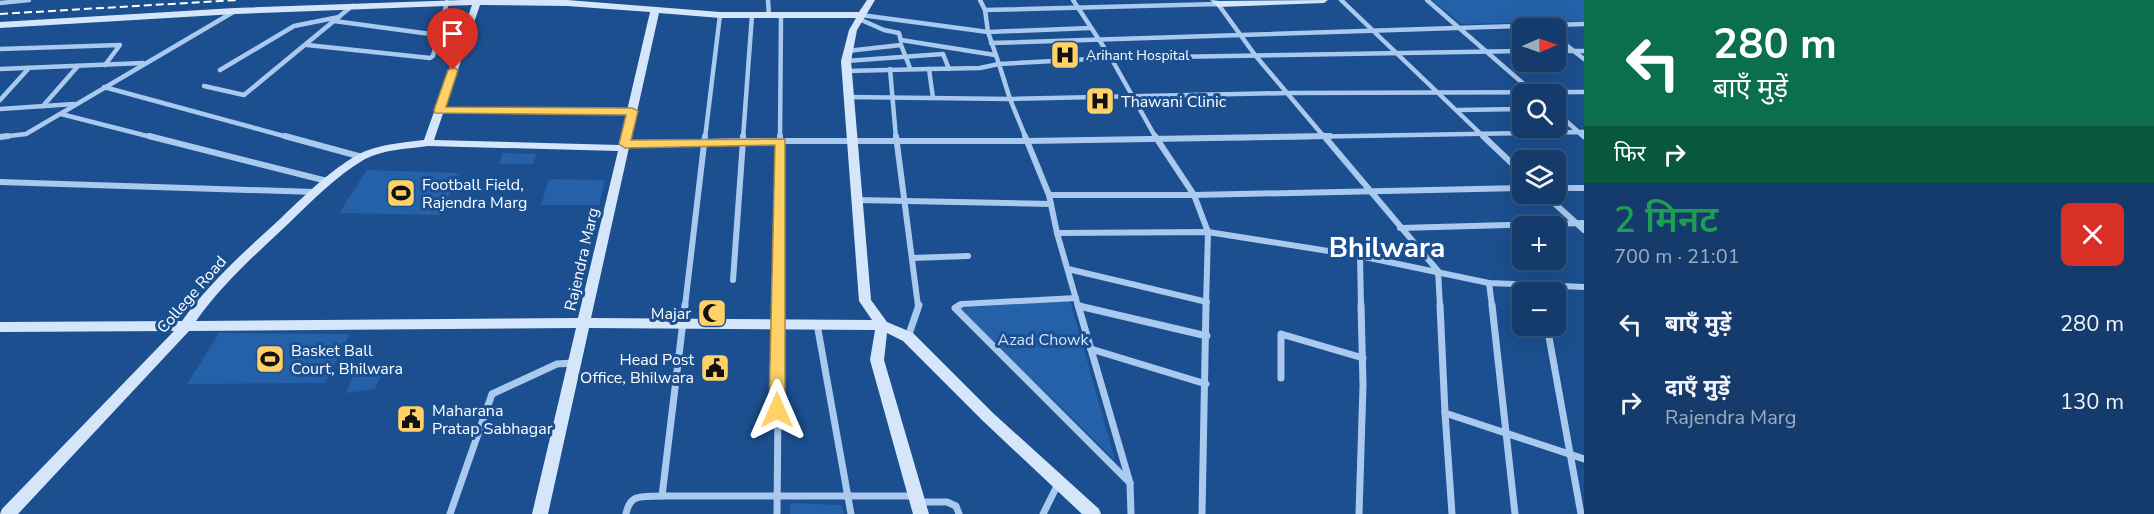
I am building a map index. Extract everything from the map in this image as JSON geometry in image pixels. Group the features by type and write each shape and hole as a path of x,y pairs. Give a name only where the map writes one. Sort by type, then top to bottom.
{"street":[{"path":"0,3 29,0"},
{"path":"768,0 769,16"},
{"path":"871,0 860,17 846,61 865,301 882,325 877,360 918,504"},
{"path":"980,0 985,10 988,32 1010,99 1049,195 1076,298 1130,483 1131,514"},
{"path":"1073,0 1111,58 1157,140 1194,195 1208,232 1202,514"},
{"path":"985,10 1324,0"},
{"path":"1341,0 1512,163"},
{"path":"1427,0 1524,84"},
{"path":"0,25 462,1 477,3 567,1 655,11 720,15 860,17 988,32 1090,28"},
{"path":"307,45 430,58 447,2"},
{"path":"1216,2 1255,55 1438,271 1452,514"},
{"path":"428,143 477,3"},
{"path":"204,86 244,95 352,6"},
{"path":"0,137 26,134 235,11"},
{"name":"Rajendra Marg","path":"540,514 655,11"},
{"path":"662,496 680,325 720,15"},
{"path":"733,279 752,15"},
{"path":"777,514 781,16"},
{"path":"220,70 294,26 339,17"},
{"path":"860,17 884,30 899,33 910,68"},
{"path":"334,21 438,35"},
{"path":"1566,24 1584,24"},
{"path":"992,43 1512,26"},
{"path":"846,61 901,42 995,55"},
{"path":"1566,44 1584,58"},
{"path":"0,50 120,45 105,65"},
{"path":"1566,50 1584,51"},
{"path":"846,61 890,69 949,69 1111,58 1512,51"},
{"path":"846,61 943,54 949,69"},
{"path":"0,69 147,63"},
{"path":"43,106 78,66"},
{"path":"0,100 29,68"},
{"path":"890,69 903,200 919,304 908,337"},
{"path":"929,69 933,98"},
{"path":"104,87 362,157"},
{"path":"1566,92 1584,92"},
{"path":"848,96 1010,99 1288,93 1512,93"},
{"path":"0,109 74,104"},
{"path":"1458,110 1512,109"},
{"path":"439,110 632,111"},
{"path":"61,114 327,181"},
{"path":"1566,120 1584,137"},
{"path":"624,146 705,141 1157,140 1581,132"},
{"name":"College Road","path":"8,514 185,327 206,297 234,268 327,181 362,157 385,148 428,143 624,146"},
{"path":"0,182 317,192"},
{"path":"1049,195 1194,195 1512,188"},
{"path":"1566,188 1584,188"},
{"path":"856,200 1051,204"},
{"path":"1557,204 1581,223 1584,230"},
{"path":"1401,228 1581,223"},
{"path":"1058,233 1208,232 1360,256 1512,286"},
{"path":"912,258 968,255"},
{"path":"1359,514 1363,358 1360,256"},
{"path":"1068,269 1207,302"},
{"path":"1489,283 1500,362 1505,432 1515,514"},
{"path":"1566,288 1584,287"},
{"path":"1076,298 962,304 955,308 1130,483"},
{"path":"1079,306 1207,336"},
{"path":"0,327 583,323 882,325 908,337 1058,484 1093,514"},
{"path":"817,324 851,514"},
{"path":"1281,378 1281,334 1363,358"},
{"path":"1549,336 1581,514"},
{"path":"1091,349 1206,384"},
{"path":"450,514 492,394 557,364 574,363"},
{"path":"1445,413 1584,459"},
{"path":"1043,514 1058,484"},
{"path":"626,514 628,503 634,498 662,496 848,498 918,504 947,502 956,506 959,514"}],"green space":[{"path":"1432,0 1584,0 1584,21 1566,21 1566,18 1512,18 1512,23 1462,24"},
{"path":"503,153 537,154 533,164 499,164"},
{"name":"Football Field, Rajendra Marg","path":"367,170 460,173 440,215 339,213"},
{"path":"549,179 605,180 599,205 541,205"},
{"name":"Azad Chowk","path":"1070,300 1115,460 959,308"},
{"name":"Basket Ball Court, Bhilwara","path":"219,333 350,334 325,383 187,384"},
{"path":"358,365 386,365 375,389 346,393"},
{"path":"790,503 842,505 844,514 790,514"}],"railway":[{"path":"0,14 238,0"}],"place":[{"name":"Arihant Hospital","path":"1065,55"},
{"name":"Thawani Clinic","path":"1100,101"},
{"name":"Football Field, Rajendra Marg","path":"401,193"},
{"name":"Majar","path":"712,313"},
{"name":"Basket Ball Court, Bhilwara","path":"270,359"},
{"name":"Head Post Office, Bhilwara","path":"715,368"},
{"name":"Maharana Pratap Sabhagar","path":"411,419"}],"district":[{"name":"Bhilwara","path":"1387,247"}],"route":[{"path":"453,70 439,110 632,111 625,144 781,141 777,410"}]}
